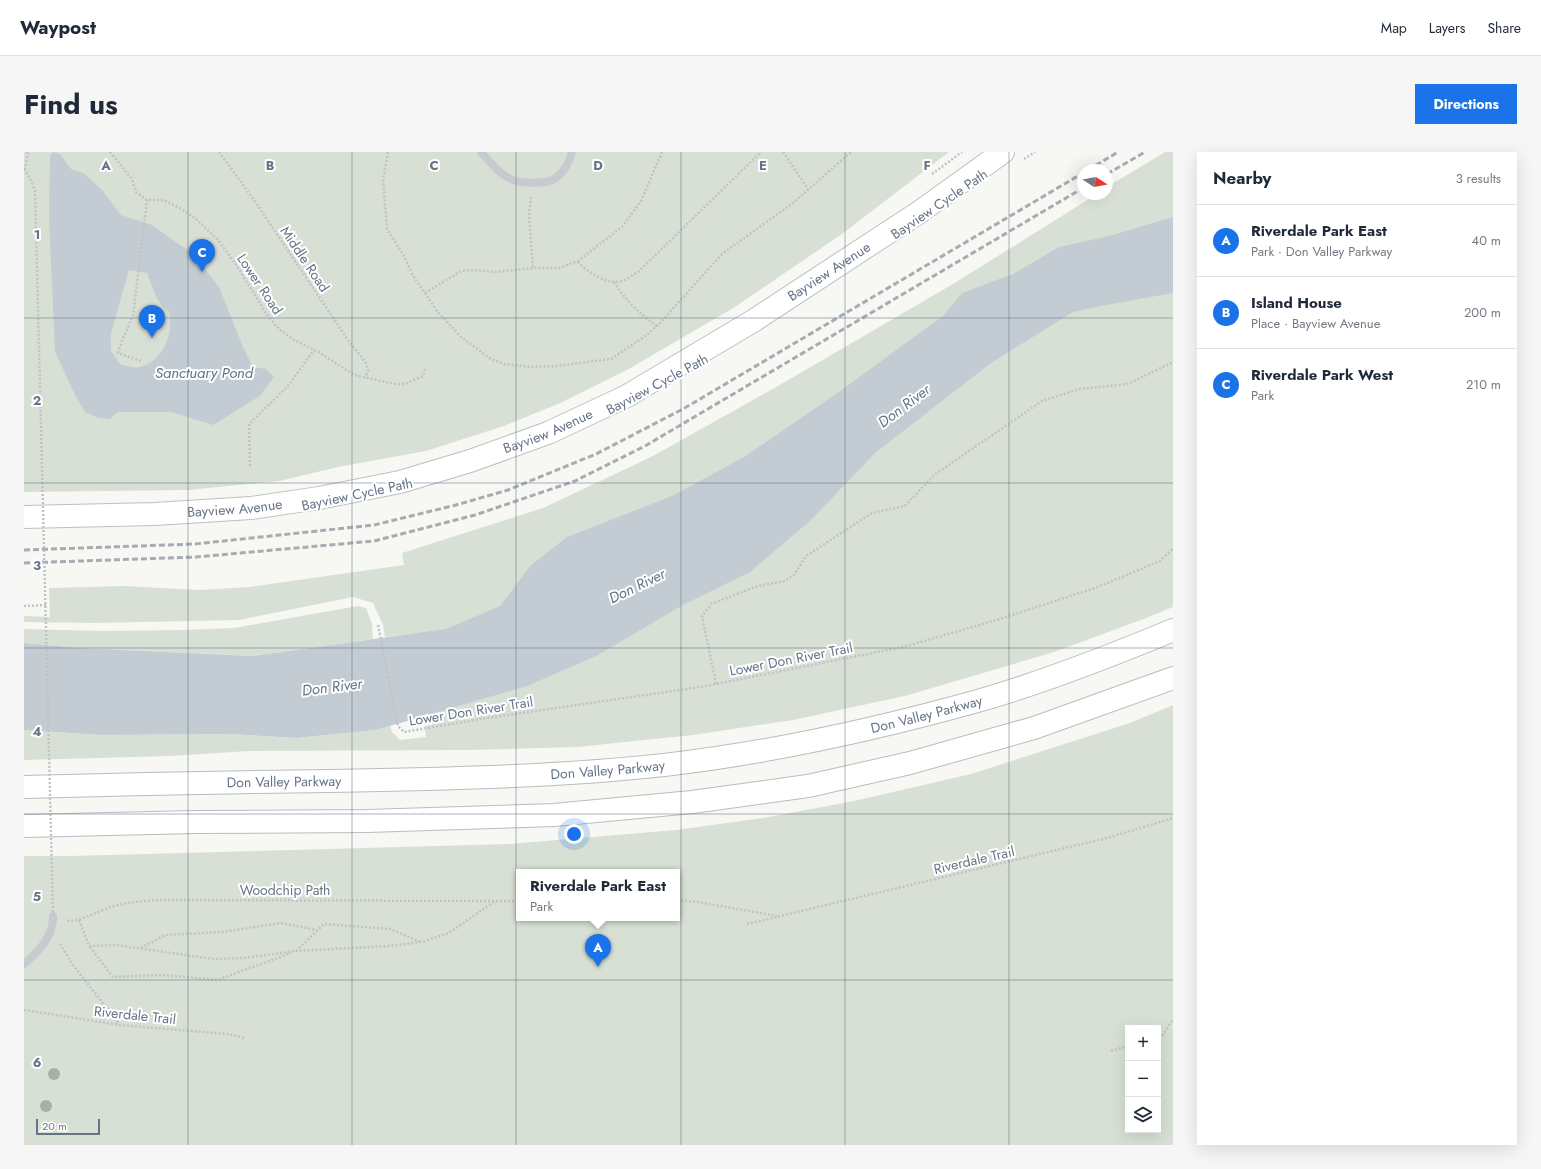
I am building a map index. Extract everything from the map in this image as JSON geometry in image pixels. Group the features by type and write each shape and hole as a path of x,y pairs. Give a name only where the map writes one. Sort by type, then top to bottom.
{"main road":[{"name":"Bayview Avenue","path":"32,524 155,514 244,509 319,498 400,482 470,461 548,433 628,396 753,321 921,210 1003,152"},
{"name":"Don Valley Parkway","path":"24,787 530,776 664,764 777,748 885,725 976,702 1056,675 1173,630"},
{"path":"24,826 188,822 390,821 554,815 692,802 808,786 910,762 1034,728 1173,678"}],"lane":[{"path":"481,152 495,168 513,180 533,183 556,178 570,161 572,152"},
{"path":"24,964 38,951 52,930 53,919"}],"path":[{"path":"28,152 24,169 35,190 53,919"},
{"path":"110,152 132,179 136,192 147,200 133,316 118,353 141,361"},
{"name":"Middle Road","path":"219,152 344,334 366,363 368,371 365,378"},
{"path":"388,152 383,180 387,230 404,256 412,274 437,311 461,337 492,360 504,364 531,367 557,366 611,359 648,334 657,326 722,254 793,203 851,152"},
{"path":"425,293 461,271 473,270 496,272 533,268 559,268 578,261 622,227 641,201 662,152"},
{"path":"578,261 585,269 602,278 614,282 621,281 638,272 761,152"},
{"path":"782,152 808,189"},
{"name":"Bayview Cycle Path","path":"928,177 962,152"},
{"path":"1022,161 1035,152"},
{"path":"533,183 529,215 533,268"},
{"name":"Lower Road","path":"147,200 163,200 180,208 195,218 218,240 279,329 294,340 314,350 354,375 365,378 395,384 405,384 423,376 426,367"},
{"path":"614,282 621,293 640,313 657,326"},
{"path":"250,466 248,424 288,386 314,350"},
{"path":"716,684 702,616 711,604 758,586 785,582 794,575 806,556 872,513 905,506 934,474 1042,401 1080,389 1128,384 1173,362"},
{"path":"39,500 46,500"},
{"path":"32,524 47,531"},
{"name":"Lower Don River Trail","path":"378,625 398,726 404,732 716,684 903,647 1095,588 1160,561 1173,549"},
{"path":"24,606 46,605"},
{"name":"Riverdale Trail","path":"747,924 1107,838 1173,818"},
{"name":"Woodchip Path","path":"53,919 79,920 113,906 132,902 158,900 516,901"},
{"path":"680,900 698,902 779,917"},
{"path":"89,946 116,945 213,959 243,958 296,952 389,946 422,942 449,933 495,902"},
{"path":"79,920 89,946 113,977 163,975 217,980 296,952 324,924 390,929 422,942"},
{"path":"140,948 165,935 222,932 281,924 317,930"},
{"path":"52,930 73,965 120,1025"},
{"name":"Riverdale Trail","path":"24,1010 120,1025 228,1034 244,1038"},
{"path":"1161,1035 1163,1035 1173,1019"},
{"path":"1111,1051 1125,1047"}],"shaded area":[{"path":"24,152 949,152 842,234 735,307 627,370 558,404 504,426 426,451 338,467 280,481 189,490 24,492"},
{"path":"1165,152 1173,152 1173,607 1054,652 905,696 793,720 693,735 578,747 470,750 249,751 170,756 24,760 24,730 101,735 232,734 296,738 376,730 390,726 392,732 400,740 426,737 413,634 385,637 383,625 373,603 353,597 239,620 94,623 24,622 24,616 50,617 49,588 124,586 199,590 249,587 404,565 402,553 543,508 653,456 778,386 953,284 1087,200 1113,200 1113,183"},
{"path":"358,606 366,608 372,624 373,639 252,656 81,648 24,643 24,629 103,631 234,628"},
{"path":"1173,705 1173,1145 24,1145 24,856 509,844 676,830 763,818 854,801 971,774 1130,723"}],"water":[{"name":"Sanctuary Pond","path":"53,152 60,154 71,169 85,174 103,191 121,215 152,225 193,254 219,287 243,347 253,367 266,369 274,377 260,396 213,425 171,412 118,412 110,419 98,418 85,412 76,397 55,352 49,219 50,155","holes":["129,270 147,273 158,300 169,312 170,329 165,346 155,359 147,364 132,367 120,364 111,351 111,333"]},
{"name":"Don River","path":"1173,217 1173,293 1073,312 991,363 875,453 811,520 750,572 683,605 596,656 527,686 376,730 296,738 232,734 101,735 24,730 24,643 81,648 252,656 446,629 500,606 531,565 567,537 672,496 744,457 836,394 944,315 962,293 1013,274 1059,247 1109,236"}],"railway":[{"path":"1098,164 1118,152"},
{"path":"1113,171 1145,152"},
{"path":"24,550 195,544 374,525 456,505 508,490 596,454 683,409 1077,177"},
{"path":"24,563 196,557 374,541 475,515 575,481 645,446 1077,192"}],"place":[{"name":"Riverdale Park West","path":"202,272"},
{"name":"Island House","path":"152,338"},
{"name":"Riverdale Park East","path":"598,967"}]}
